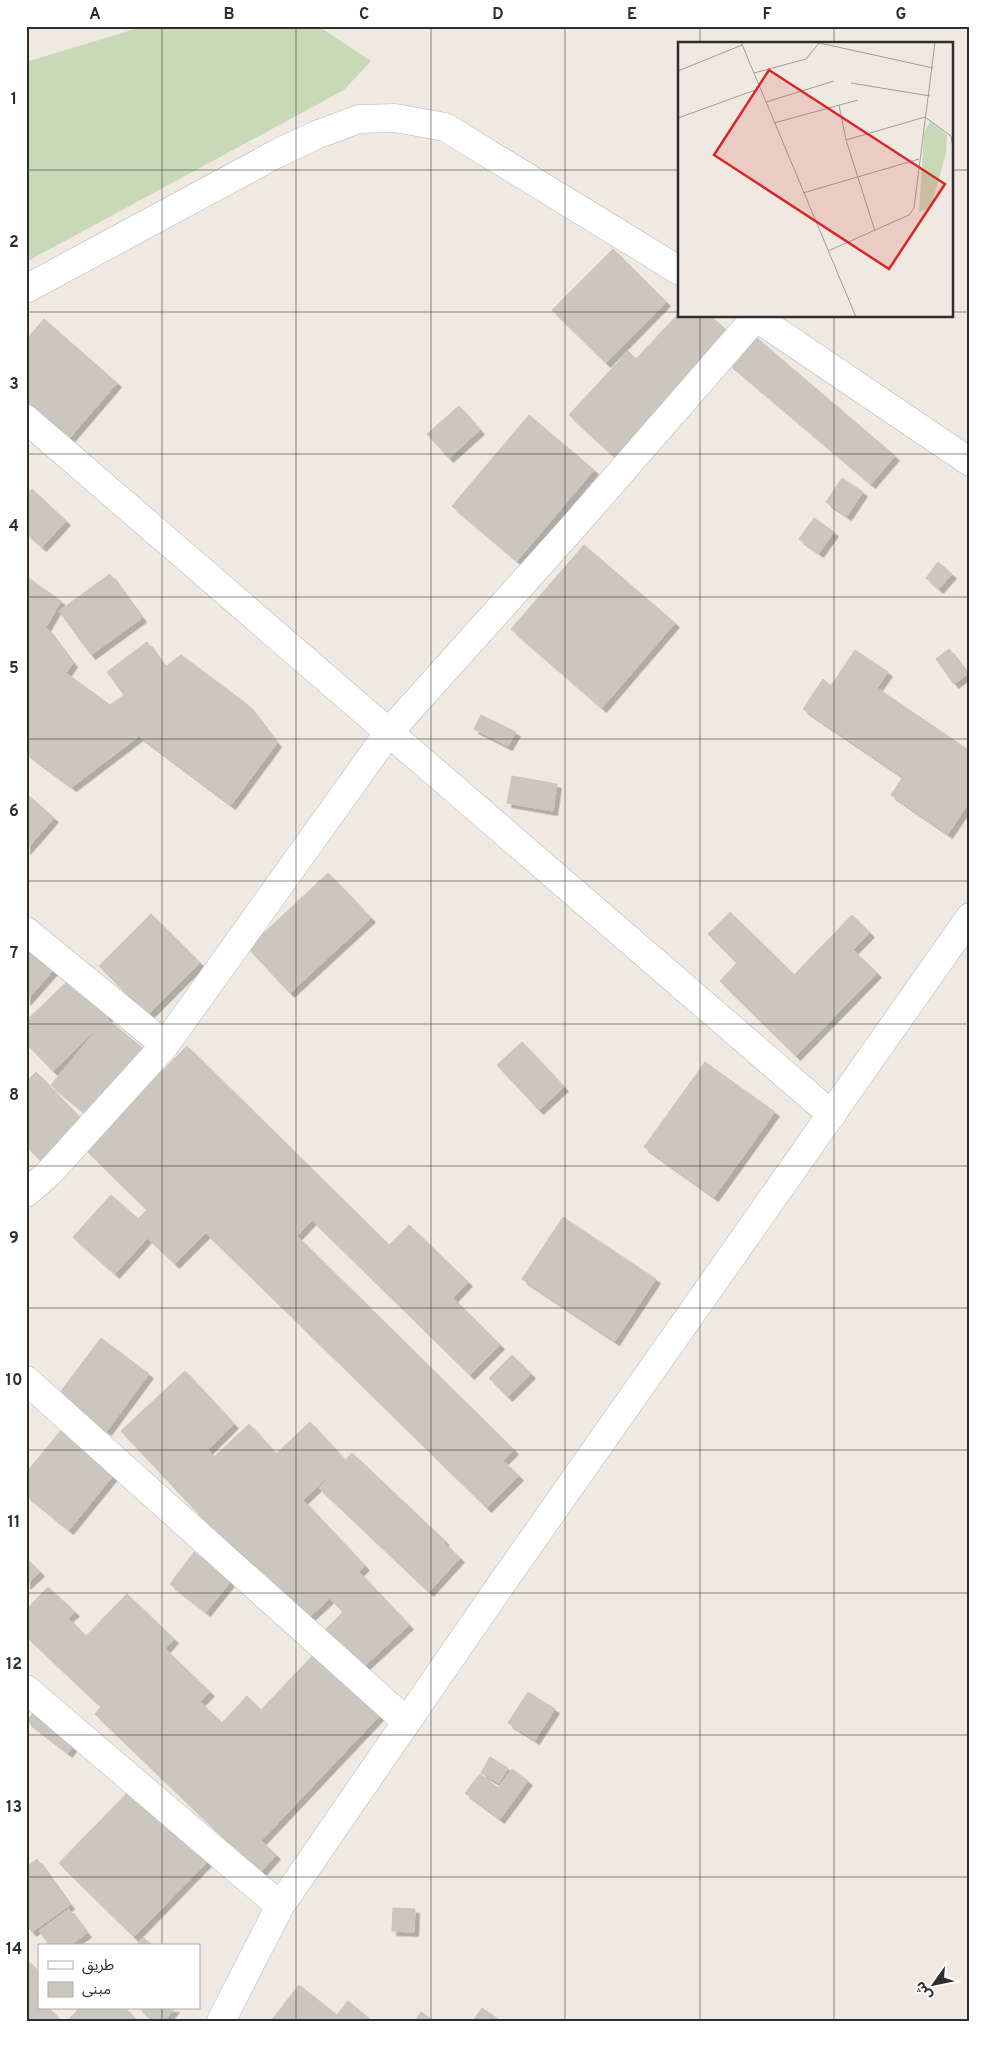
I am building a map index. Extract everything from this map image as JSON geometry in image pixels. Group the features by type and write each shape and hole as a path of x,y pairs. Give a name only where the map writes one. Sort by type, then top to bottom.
{"street":[{"path":"26,289 292,146 359,119 395,118 445,127 678,270"},
{"path":"26,1193 49,1173 165,1045 390,732 574,526 754,318"},
{"path":"756,318 970,462"},
{"path":"26,419 832,1115"},
{"path":"221,2021 280,1906 511,1570 970,918"},
{"path":"26,931 165,1045"},
{"path":"26,1380 407,1722"},
{"path":"26,1689 280,1906"}],"green space":[{"path":"145,26 318,26 371,61 344,90 26,262 26,62"}],"building":[{"path":"613,249 666,302 606,363 552,310"},
{"path":"678,314 678,318 713,318 732,336 618,460 569,415 628,351 636,359"},
{"path":"44,319 117,383 68,440 26,403 26,340"},
{"path":"752,334 895,456 871,484 728,363"},
{"path":"459,406 480,430 449,458 427,434"},
{"path":"529,415 594,470 517,561 452,506"},
{"path":"842,478 863,492 847,516 826,502"},
{"path":"32,489 66,521 42,547 26,533 26,495"},
{"path":"814,518 834,532 819,553 799,539"},
{"path":"584,545 675,623 602,708 511,629"},
{"path":"938,562 952,574 939,589 926,578"},
{"path":"110,574 142,618 91,655 59,611"},
{"path":"26,576 61,601 46,627 73,663 66,673 110,705 124,695 107,672 147,642 165,667 181,655 248,705 277,743 231,805 139,736 72,787 26,753"},
{"path":"949,649 968,674 954,684 936,659"},
{"path":"855,650 888,672 877,688 970,751 970,801 948,834 891,795 903,777 803,709 823,679 831,686"},
{"path":"481,715 516,732 508,746 474,729"},
{"path":"512,776 557,784 553,811 507,803"},
{"path":"26,793 54,818 26,850"},
{"path":"328,873 371,918 290,993 248,948"},
{"path":"730,912 794,975 852,915 870,933 853,950 877,973 796,1056 720,981 737,963 708,934"},
{"path":"151,914 200,963 148,1015 99,966"},
{"path":"26,938 57,966 26,1001"},
{"path":"76,973 113,1012 53,1071 26,1043 26,1021"},
{"path":"106,1018 145,1050 90,1117 51,1085"},
{"path":"522,1042 564,1087 539,1110 497,1065"},
{"path":"187,1046 389,1245 409,1225 468,1282 453,1298 500,1345 470,1375 312,1220 297,1236 514,1450 503,1461 519,1476 487,1508 206,1233 175,1264 133,1224 147,1210 85,1149"},
{"path":"705,1062 775,1112 714,1197 644,1147"},
{"path":"36,1072 87,1125 46,1166 26,1146 26,1082"},
{"path":"111,1195 153,1232 115,1274 73,1237"},
{"path":"563,1217 656,1279 615,1341 522,1279"},
{"path":"101,1338 149,1374 107,1431 58,1395"},
{"path":"512,1355 531,1374 508,1397 489,1378"},
{"path":"185,1371 234,1424 208,1450 214,1457 249,1424 276,1454 310,1422 345,1460 303,1500 365,1566 359,1572 409,1625 360,1670 324,1631 343,1612 330,1598 302,1624 121,1431"},
{"path":"63,1428 116,1472 69,1530 26,1495 26,1473"},
{"path":"352,1453 445,1541 443,1542 460,1558 429,1592 319,1488"},
{"path":"194,1552 231,1581 206,1612 170,1584"},
{"path":"26,1558 40,1572 26,1585"},
{"path":"48,1587 75,1612 68,1618 86,1636 127,1594 174,1639 165,1649 210,1692 200,1702 222,1723 247,1696 261,1710 317,1651 382,1713 261,1841 276,1855 260,1873 95,1714 101,1707 26,1636 26,1610"},
{"path":"528,1692 555,1709 535,1740 508,1723"},
{"path":"37,1708 77,1740 68,1753 27,1721"},
{"path":"490,1757 508,1768 499,1783 481,1773"},
{"path":"512,1769 528,1781 500,1819 465,1793 480,1774 498,1788"},
{"path":"132,1788 207,1862 134,1937 59,1863"},
{"path":"37,1859 70,1905 32,1932 26,1924 26,1867"},
{"path":"393,1908 415,1909 414,1932 392,1931"},
{"path":"69,1909 87,1933 72,1944 49,1944 39,1931"},
{"path":"143,1937 151,1944 138,1944"},
{"path":"26,1959 38,1971 38,1993 36,1995 38,1997 38,2010 51,2010 61,2021 26,2021"},
{"path":"299,1985 337,2015 348,2001 372,2021 271,2021"},
{"path":"482,2008 501,2021 473,2021"},
{"path":"78,2010 127,2010 137,2021 67,2021"},
{"path":"141,2010 173,2010 164,2021 153,2021"},
{"path":"421,2012 434,2021 415,2021"}]}
